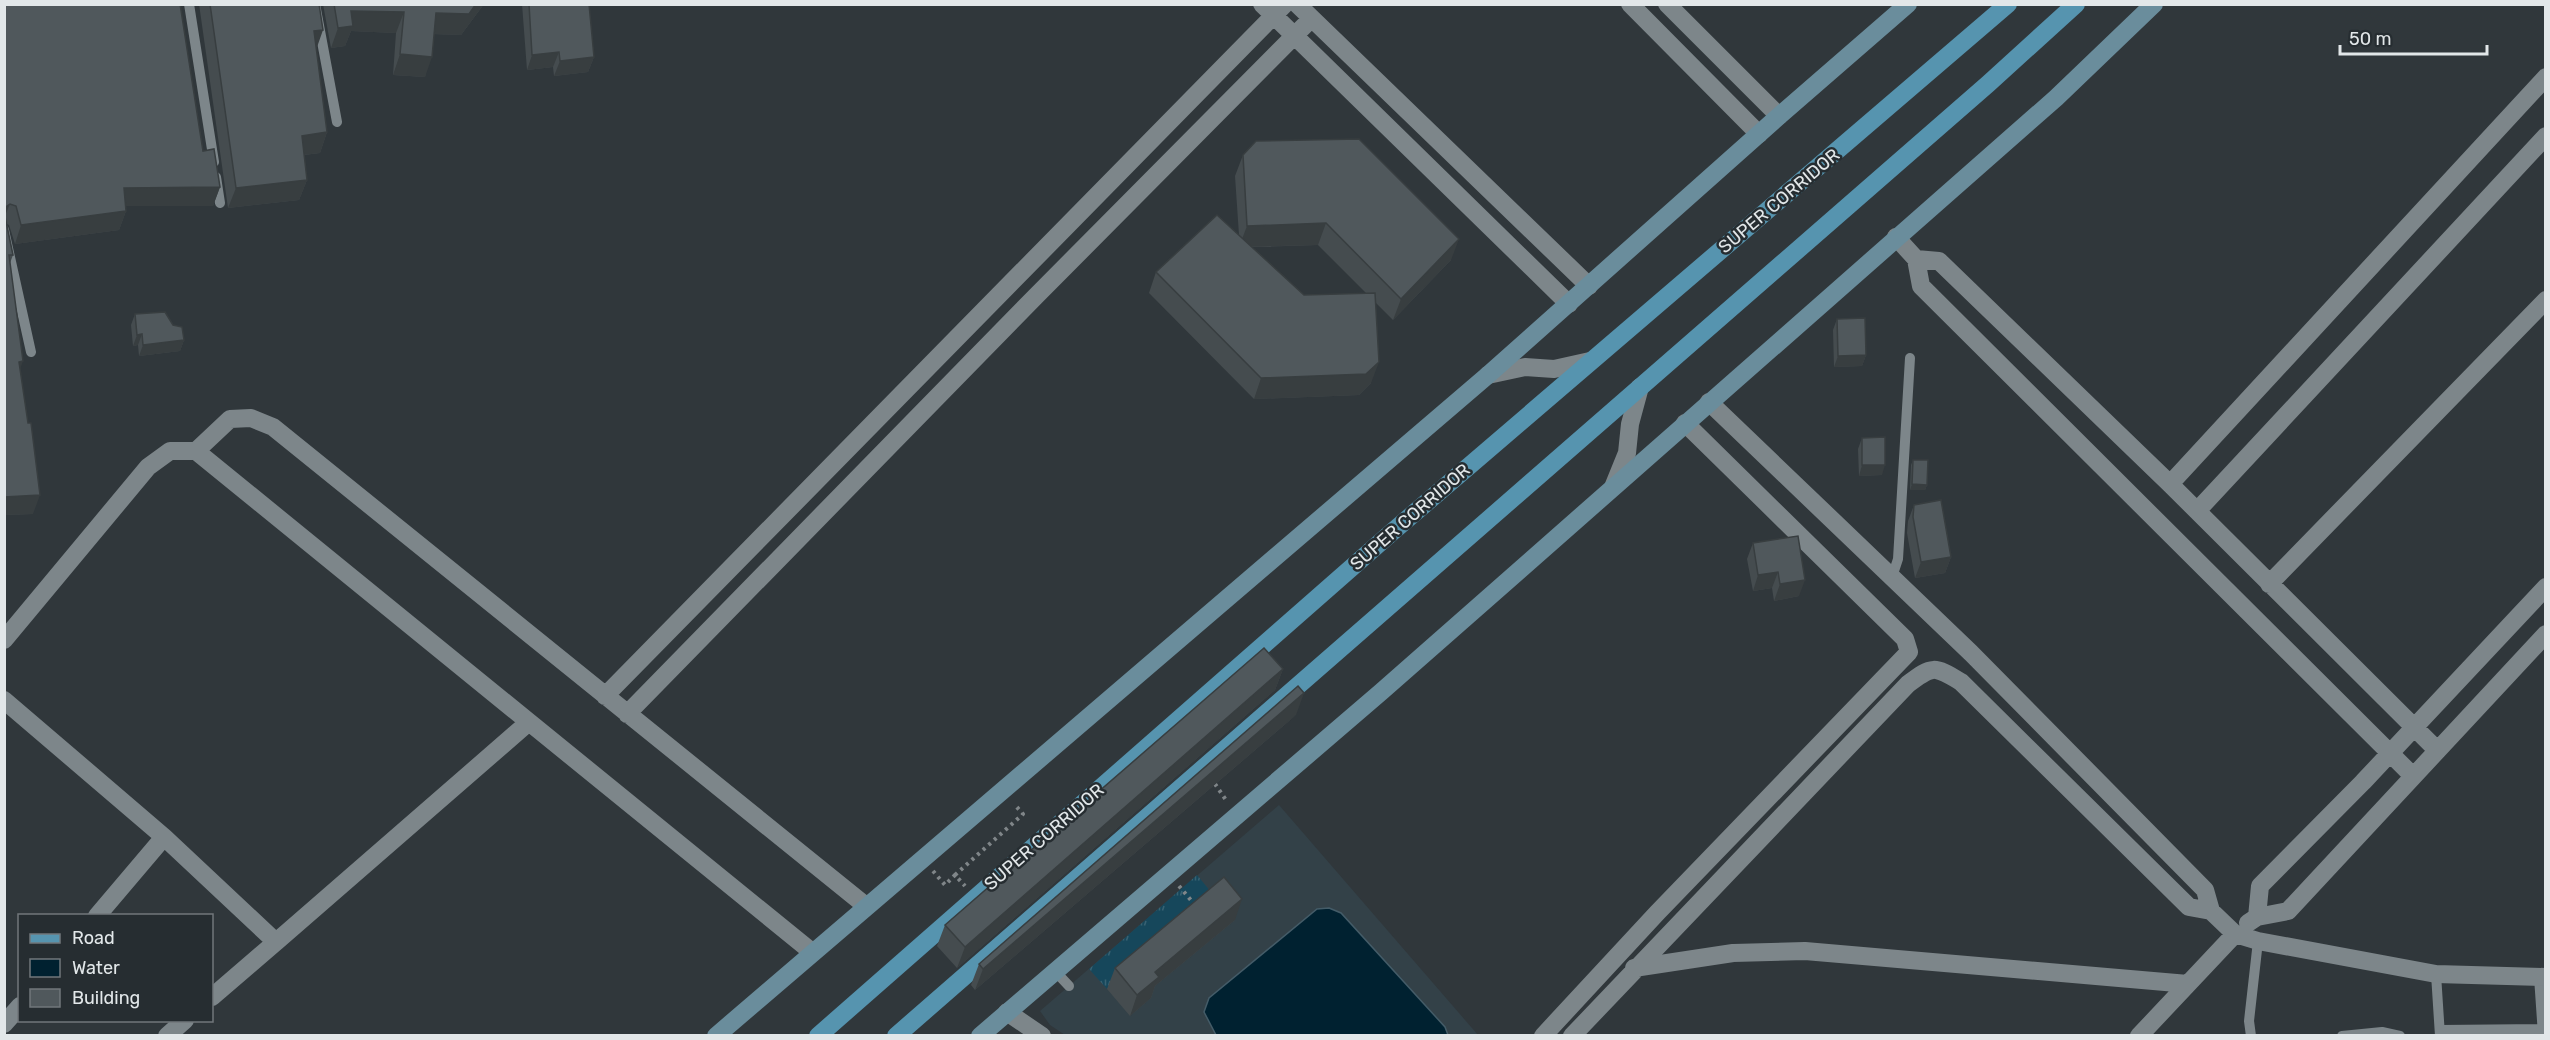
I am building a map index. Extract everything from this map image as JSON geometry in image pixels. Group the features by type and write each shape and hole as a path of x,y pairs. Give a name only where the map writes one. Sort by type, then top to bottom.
{"main road":[{"name":"SUPER CORRIDOR","path":"818,1035 1635,322 2008,4"},
{"path":"896,1035 1980,92 2076,4"}],"street":[{"path":"1297,4 1589,286"},
{"path":"1630,4 1759,134"},
{"path":"1667,4 1779,116"},
{"path":"716,1035 1488,375 1908,4"},
{"path":"980,1035 1381,692 1614,484 2056,98 2154,4"},
{"path":"605,696 1274,8 1294,36 1569,304"},
{"path":"627,714 1045,286 1311,19"},
{"path":"2170,484 2546,77"},
{"path":"2197,511 2546,136"},
{"path":"1896,237 1916,259 1921,286 2414,776"},
{"path":"1916,259 1939,261 2170,484 2437,750"},
{"path":"2269,584 2546,300"},
{"path":"1488,375 1525,367 1554,369 1590,361"},
{"path":"1614,484 1627,453 1630,424 1641,387"},
{"path":"1709,402 1971,653 2205,890 2211,911 2235,934 2258,941 2436,974 2542,977"},
{"path":"196,451 230,419 251,418 273,428 866,906"},
{"path":"1543,1035 1657,913 1909,652 1905,639 1685,423"},
{"path":"4,640 148,467 170,451 196,451 812,952"},
{"path":"2257,916 2260,886 2390,754 2546,587"},
{"path":"2139,1035 2235,934 2257,916 2288,911 2546,634"},
{"path":"1572,1035 1908,684 1926,671 1940,669 1961,682 2189,907 2211,911"},
{"path":"4,700 164,837 276,942"},
{"path":"213,997 530,722"},
{"path":"98,914 164,837"},
{"path":"1634,968 1733,953 1805,951 2188,984"},
{"path":"4,1024 18,1008"},
{"path":"1007,1012 1042,1035"},
{"path":"167,1035 183,1022"}],"lane":[{"path":"189,4 220,203"},
{"path":"315,4 336,123"},
{"path":"4,231 31,352"},
{"path":"1892,577 1898,559 1910,358"},
{"path":"2251,1035 2249,1021 2258,941"},
{"path":"1055,971 1069,986"},
{"path":"2436,974 2440,1033 2543,1032 2542,977"},
{"path":"2342,1035 2382,1032 2400,1035"}],"path":[{"path":"1215,784 1227,799 1218,806"},
{"path":"956,875 1023,814"},
{"path":"1168,874 1200,911"}],"shaded area":[{"path":"1279,805 1478,1035 1065,1035 1050,1025 1040,1011"}],"green space":[{"path":"1197,875 1216,898 1107,989 1089,969"}],"water":[{"path":"1329,908 1341,913 1445,1027 1448,1035 1216,1035 1204,1012 1209,998 1317,909"}],"building":[{"path":"4,4 180,4 203,151 214,149 220,187 124,188 126,211 21,225 16,206 10,204 4,208"},
{"path":"210,4 319,4 323,30 314,31 327,132 302,136 307,180 236,188"},
{"path":"334,4 476,4 469,14 436,13 432,57 400,54 404,12 351,11 353,26 338,28"},
{"path":"529,4 589,4 594,57 560,61 559,52 532,55"},
{"path":"1359,139 1459,239 1401,299 1326,223 1247,226 1243,155 1256,141"},
{"path":"4,212 13,255 9,255 23,361 19,362 28,423 31,423 40,495 4,497"},
{"path":"1217,215 1304,295 1375,293 1379,362 1366,374 1261,378 1156,272"},
{"path":"165,312 173,325 182,327 184,340 143,345 142,334 137,335 135,314"},
{"path":"1865,318 1866,355 1838,356 1837,319"},
{"path":"1885,437 1885,465 1862,465 1862,438"},
{"path":"1913,460 1928,460 1927,485 1912,484"},
{"path":"1941,500 1951,557 1921,562 1913,517 1914,505"},
{"path":"1798,536 1805,580 1780,584 1778,572 1758,575 1753,543"},
{"path":"1264,648 1283,669 965,947 945,925"},
{"path":"1298,686 1304,693 983,969 979,964"},
{"path":"1224,877 1242,899 1155,972 1159,977 1137,995 1115,968"}]}
